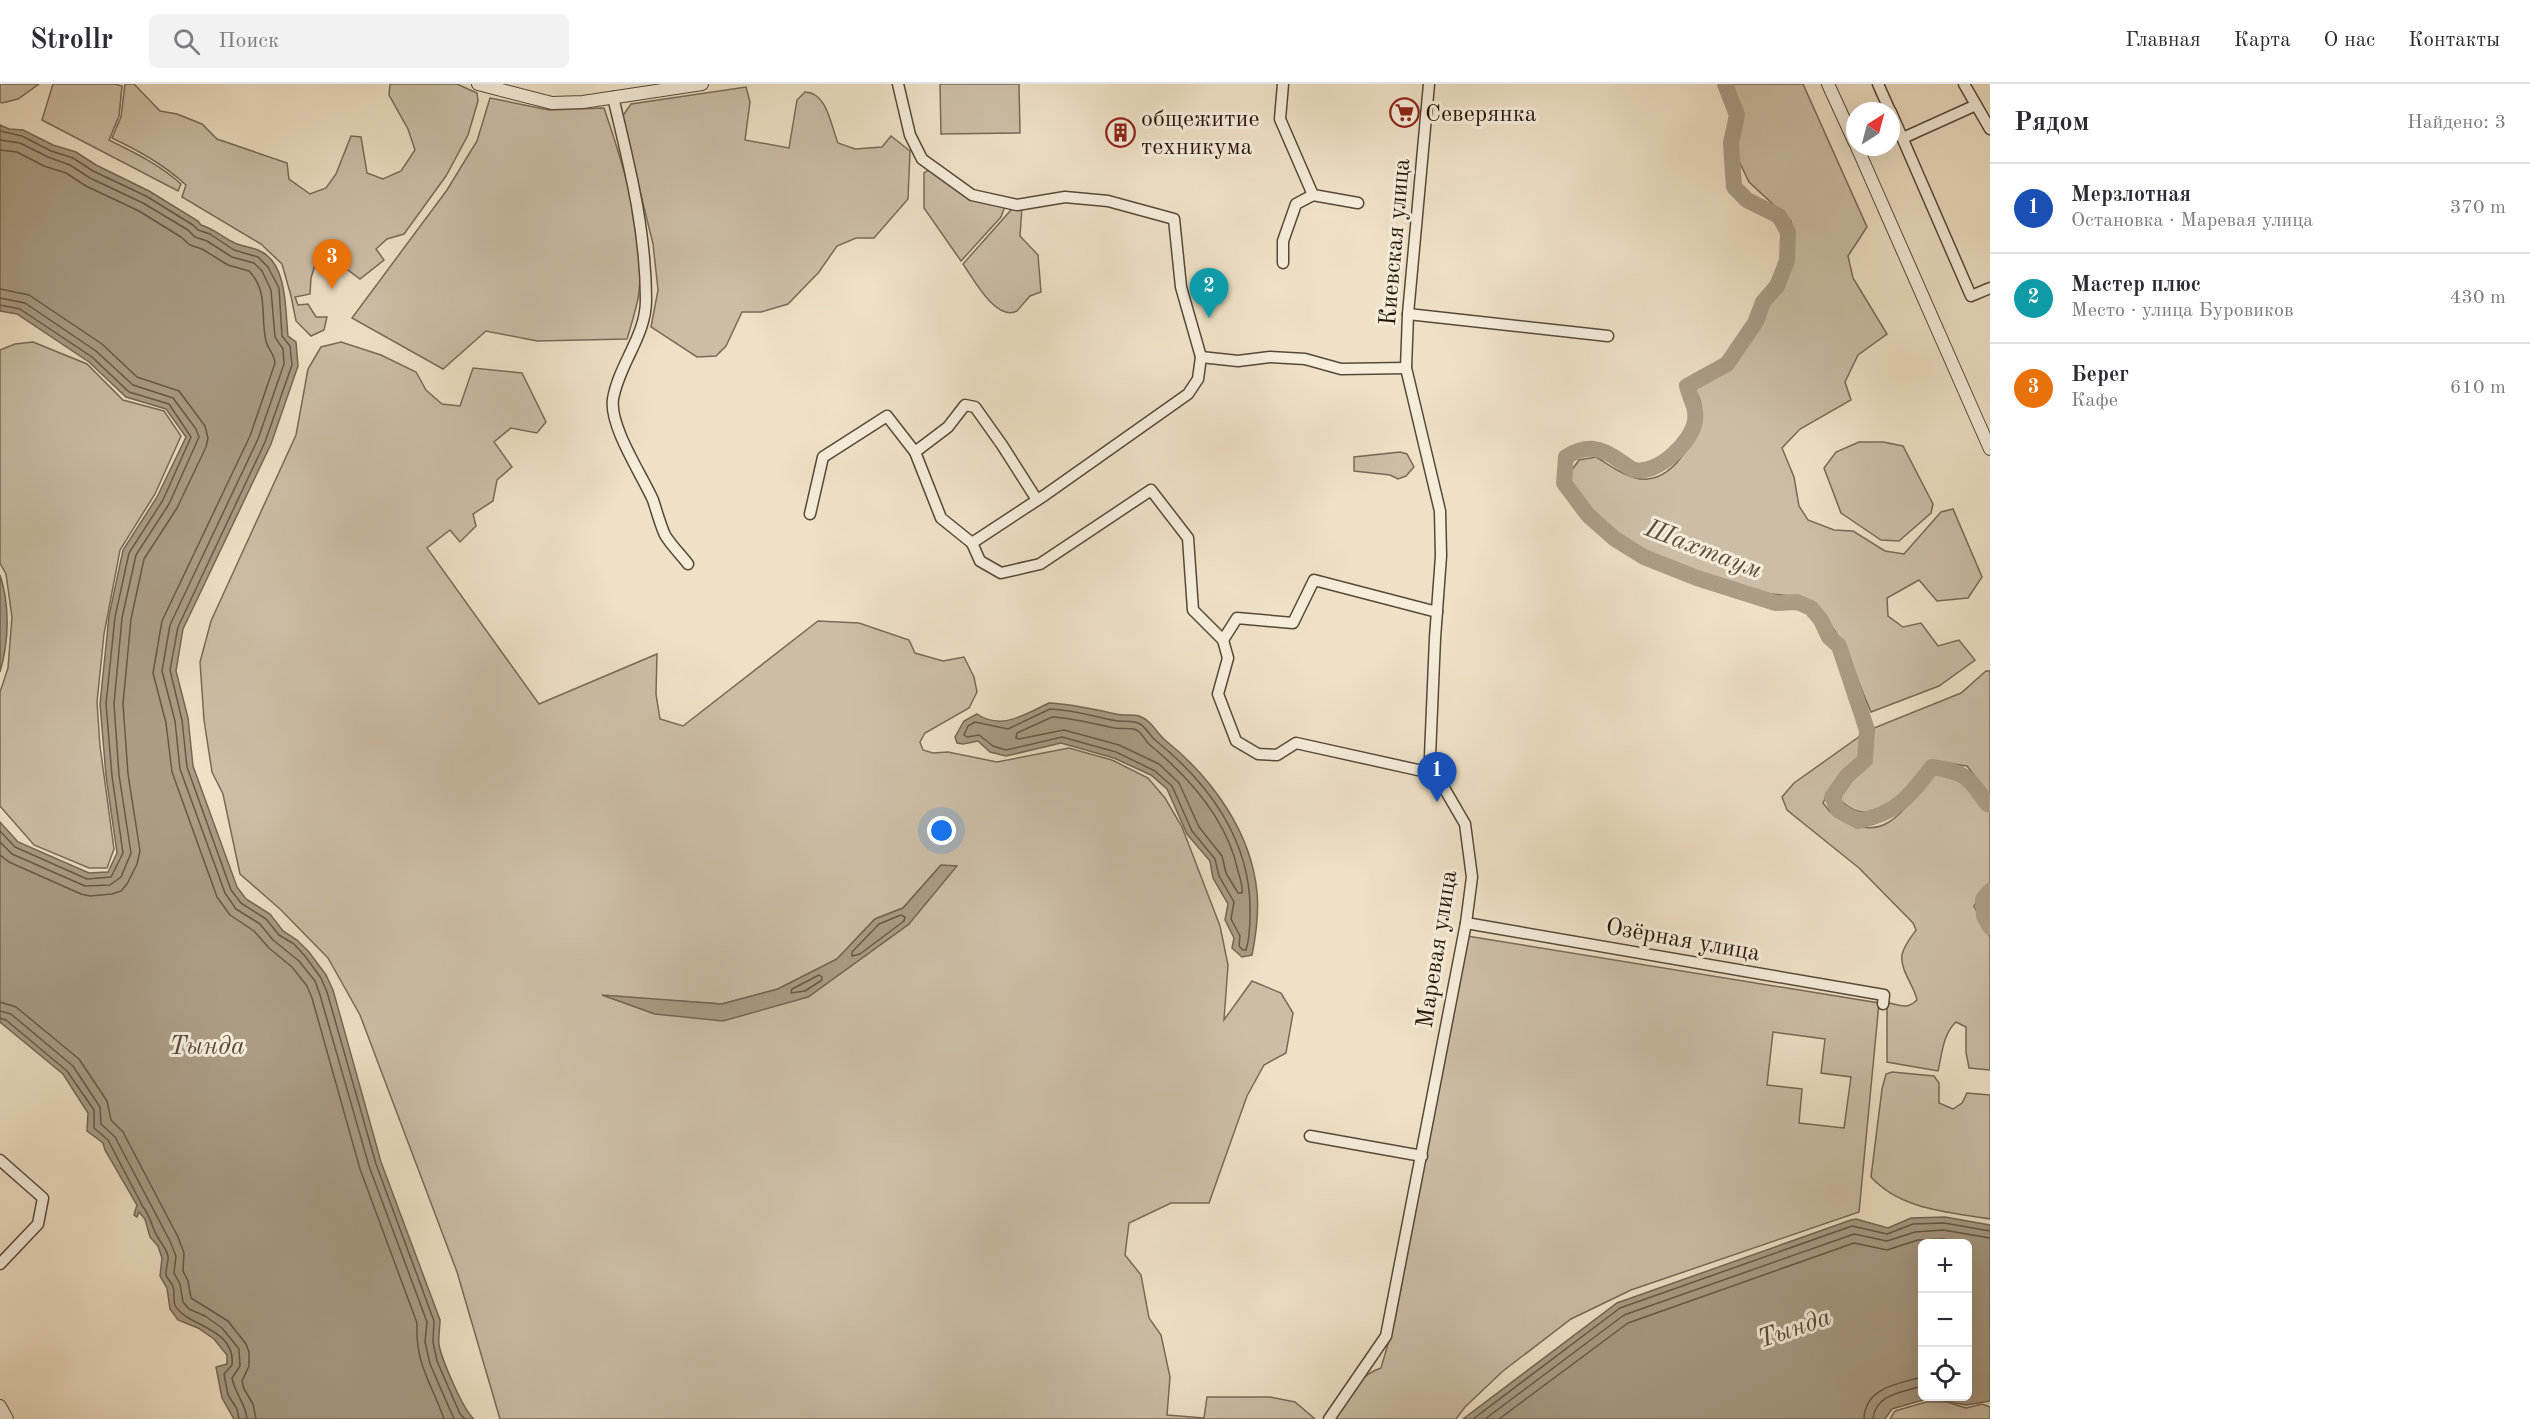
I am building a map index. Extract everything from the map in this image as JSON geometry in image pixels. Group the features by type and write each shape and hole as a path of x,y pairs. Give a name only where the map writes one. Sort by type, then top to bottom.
{"street":[{"path":"478,84 552,103 702,84"},
{"path":"898,84 910,135 922,159 972,195 1017,205 1065,196 1108,201 1174,219 1181,287 1201,357 1198,379 1188,394 972,543"},
{"path":"1283,84 1280,118 1313,195"},
{"name":"Киевская улица","path":"1406,368 1408,314 1429,84"},
{"path":"1828,84 1846,123"},
{"path":"1878,84 1886,102"},
{"path":"1964,84 1990,129"},
{"path":"613,97 638,206 646,256 646,304 636,342 619,375 612,402 620,435 652,499 666,536 688,564"},
{"path":"1903,138 1976,105"},
{"path":"1900,132 1971,296 1990,288"},
{"path":"1861,156 1990,449"},
{"path":"1283,263 1283,241 1296,204 1313,195 1358,203"},
{"path":"1408,314 1608,336"},
{"path":"1201,357 1238,361 1270,357 1305,359 1341,369 1406,368"},
{"name":"Маревая улица","path":"1329,1419 1386,1336 1466,922 1472,877 1465,824 1436,774 1430,756 1441,556 1440,511 1406,368"},
{"path":"915,452 948,427 965,405 975,407 1037,500"},
{"path":"810,514 823,458 887,416 915,452 941,518 972,543 980,561 1000,573 1040,564 1151,490 1188,538 1193,610 1223,640 1228,658 1218,694 1236,741 1258,754 1277,755 1296,743 1436,774"},
{"path":"1223,640 1237,618 1293,623 1314,580 1437,612"},
{"name":"Озёрная улица","path":"1466,922 1884,995 1883,1004"},
{"path":"1310,1136 1422,1156"},
{"path":"0,1160 43,1198 38,1224 0,1264"},
{"path":"0,1406 7,1419"}],"shaded area":[{"path":"0,84 39,84 18,99 2,103 0,102"},
{"path":"53,84 122,86 119,116 109,140 164,171 181,184 178,191 42,120"},
{"path":"125,84 134,84 160,111 177,114 202,124 217,139 287,163 289,179 310,194 326,188 336,174 351,136 361,137 367,173 383,179 401,171 415,150 408,129 389,95 390,84 457,84 477,93 478,101 468,135 446,176 404,234 387,239 376,249 384,260 360,279 320,249 311,278 310,294 295,297 298,305 308,304 316,317 327,317 324,330 311,336 296,321 282,264 261,244 182,197 186,185 160,164 112,138 121,117"},
{"path":"940,84 1019,84 1020,133 941,134"},
{"path":"1733,84 1803,84 1867,227 1848,256 1853,278 1887,334 1858,355 1845,382 1851,400 1800,429 1782,448 1794,477 1799,506 1808,520 1834,530 1853,531 1885,551 1904,554 1941,512 1953,509 1982,577 1968,598 1937,601 1919,580 1887,598 1888,616 1903,627 1921,623 1938,646 1959,640 1975,660 1939,686 1871,712 1841,641 1824,616 1808,601 1732,584 1642,549 1619,536 1592,512 1578,493 1569,474 1579,460 1596,457 1634,478 1647,479 1668,471 1685,452 1697,429 1701,406 1695,389 1735,363 1763,323 1769,305 1785,283 1792,251 1791,221 1749,182 1738,159 1736,139 1743,120"},
{"path":"746,87 750,102 745,140 789,148 797,100 805,92 812,93 827,111 838,143 855,149 882,147 891,136 910,151 908,199 874,238 856,238 837,246 819,272 788,304 761,312 742,312 726,346 716,356 697,357 651,327 658,290 653,244 622,117 631,104"},
{"path":"490,98 549,110 604,108 626,177 640,252 638,299 627,339 537,341 486,331 443,369 352,318 447,190 477,141"},
{"path":"930,169 977,200 1005,206 1001,217 961,261 924,208 924,173"},
{"path":"1022,207 1020,236 1038,255 1041,292 1030,296 1017,311 1009,313 993,305 963,264 1011,210"},
{"path":"33,342 87,364 123,400 164,411 181,436 155,494 120,550 104,634 97,702 100,746 114,849 107,868 89,868 34,845 0,806 0,692 8,668 12,617 6,574 0,563 0,350 15,344"},
{"path":"341,342 381,355 416,372 426,390 442,404 460,406 473,368 522,373 546,422 537,433 511,428 494,442 512,467 497,480 493,501 473,514 476,526 460,542 450,530 427,548 539,704 657,654 656,694 660,719 683,726 818,621 859,623 909,640 915,653 943,661 964,657 974,677 977,692 969,708 925,733 920,742 923,750 933,753 948,752 997,762 1069,748 1112,760 1148,778 1165,798 1182,827 1220,926 1228,965 1224,1020 1252,981 1281,993 1293,1013 1286,1053 1264,1065 1247,1096 1209,1203 1171,1203 1129,1223 1125,1255 1141,1275 1149,1318 1161,1335 1170,1377 1167,1415 1204,1418 1207,1397 1270,1397 1295,1402 1315,1419 500,1419 457,1272 360,1015 328,958 280,909 240,874 223,794 212,772 204,720 200,662 211,621 296,435 308,369 321,347","holes":["941,865 909,924 808,997 655,1014 606,996 722,1004 778,989 837,959 875,919 903,908"]},
{"path":"1859,442 1883,442 1903,446 1933,504 1931,513 1899,541 1881,540 1841,513 1824,468 1836,452"},
{"path":"1400,452 1407,454 1414,467 1406,476 1398,479 1390,475 1354,471 1354,457"},
{"path":"1986,671 1990,671 1990,796 1967,766 1935,763 1882,809 1862,812 1840,800 1848,780 1870,761 1874,728 1961,693"},
{"path":"1863,734 1859,759 1830,790 1823,803 1844,821 1871,828 1889,822 1906,807 1929,776 1940,774 1963,779 1971,786 1980,802 1990,808 1990,884 1974,906 1990,937 1990,1070 1969,1068 1966,1052 1966,1027 1956,1022 1948,1032 1938,1071 1887,1062 1889,1003 1907,1006 1917,1000 1902,961 1904,949 1916,930 1913,923 1859,868 1787,810 1782,797 1794,783"},
{"path":"1467,936 1879,1003 1859,1212 1631,1290 1571,1319 1503,1371 1465,1407 1456,1419 1334,1419 1359,1382 1381,1368 1395,1320","holes":["1773,1032 1825,1039 1821,1073 1851,1077 1844,1128 1799,1123 1802,1089 1767,1085"]},
{"path":"1892,1072 1934,1076 1939,1083 1939,1103 1953,1109 1962,1103 1967,1093 1990,1095 1990,1219 1926,1208 1911,1203 1883,1188 1871,1177 1882,1089 1886,1074"},
{"path":"1926,1402 1947,1402 1966,1408 1982,1404 1990,1407 1990,1419 1890,1419 1895,1411"}],"water":[{"name":"Тында","path":"0,125 9,129 23,130 53,145 76,152 96,165 149,191 232,242 260,251 276,266 283,289 288,336 296,342 298,366 271,444 183,629 176,671 188,718 193,766 237,887 246,899 270,914 283,931 309,952 326,975 333,990 381,1162 440,1320 441,1352 459,1396 474,1419 234,1419 222,1398 216,1367 227,1364 227,1355 214,1339 198,1328 178,1320 170,1309 167,1288 160,1276 162,1258 158,1246 150,1237 145,1219 139,1212 137,1217 134,1215 137,1205 103,1143 87,1131 88,1113 63,1074 0,1022 0,822 18,842 89,873 108,872 117,853 106,776 100,704 109,616 123,550 157,497 186,437 166,409 126,397 89,362 17,314 0,311"},
{"path":"0,575 7,611 7,624 0,672"},
{"path":"1049,703 1119,715 1136,715 1143,718 1213,788 1237,827 1247,848 1253,869 1258,908 1252,955 1242,957 1232,948 1234,938 1225,920 1228,904 1213,878 1210,861 1187,834 1167,789 1151,775 1114,758 1061,743 1006,756 990,752 978,741 957,743 955,737 964,721 977,714 986,719 1004,721 1022,716"},
{"path":"941,865 957,866 909,924 808,997 723,1021 655,1014 602,995 722,1004 778,989 837,959 875,919 903,908"},
{"name":"Тында","path":"1945,1217 1990,1225 1990,1401 1966,1405 1945,1401 1972,1401 1972,1239 1918,1239 1920,1401 1892,1409 1885,1419 1463,1419 1617,1303 1851,1220 1856,1219 1888,1228 1911,1218"}],"waterway":[{"name":"Шахтаум","path":"1725,84 1737,115 1731,143 1734,187 1747,200 1779,216 1788,232 1787,261 1777,286 1763,302 1755,323 1727,364 1687,386 1694,407 1695,421 1687,438 1672,455 1653,467 1635,470 1600,450 1580,450 1566,457 1564,483 1588,515 1615,539 1644,557 1697,578 1776,603 1797,602 1811,608 1821,620 1829,637 1839,646 1867,730 1865,760 1847,776 1832,797 1838,810 1858,821 1882,814 1901,803 1932,767 1952,771 1965,777 1990,805"},
{"name":"Шахтаум","path":"1990,891 1983,899 1984,916 1990,927"}],"place":[{"name":"Северянка","path":"1404,113"},
{"name":"общежитие техникума","path":"1120,132"},
{"name":"Берег","path":"332,289"},
{"name":"Мастер плюс","path":"1209,318"},
{"name":"Мерзлотная","path":"1437,802"}]}
